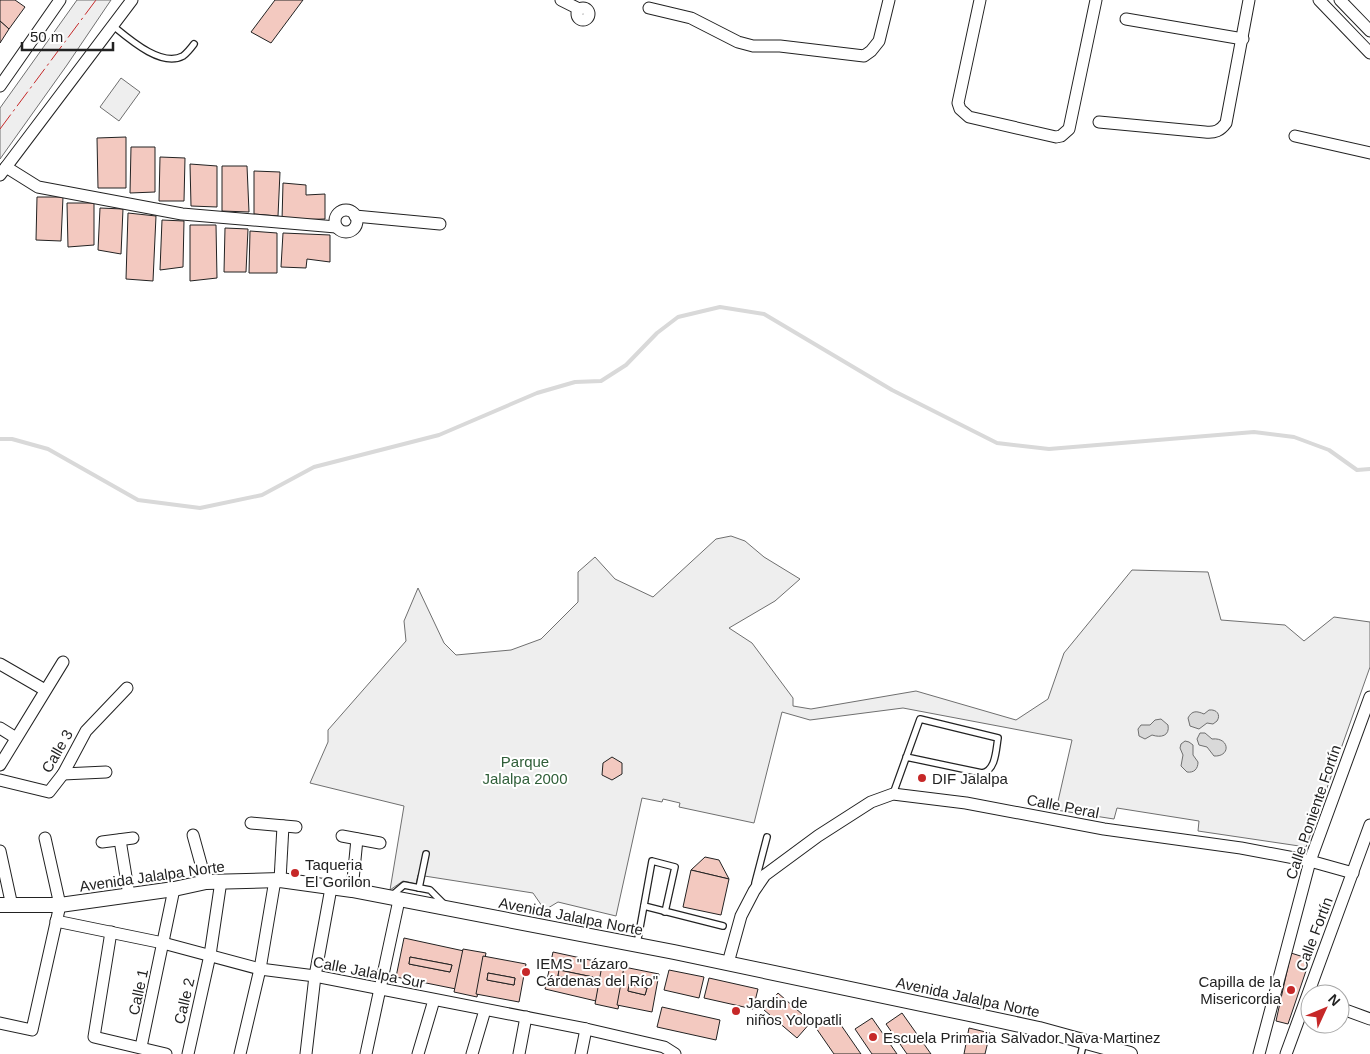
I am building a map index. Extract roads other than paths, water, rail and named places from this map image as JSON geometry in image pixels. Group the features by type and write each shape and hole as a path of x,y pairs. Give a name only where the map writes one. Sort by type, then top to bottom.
{"street":[{"path":"0,86 60,0"},
{"path":"132,0 3,171 38,187 182,214 336,226 334,223 336,216 342,210 349,211 355,216 440,224"},
{"path":"561,0 579,9"},
{"path":"650,8 691,18 738,42 752,46 780,46 864,56 879,41 889,0"},
{"path":"980,0 958,103 960,109 968,117 1056,137 1061,136 1069,129 1096,0"},
{"path":"1099,122 1214,133 1221,129 1226,123 1249,0"},
{"path":"1318,0 1370,53"},
{"path":"1340,0 1370,31"},
{"path":"1126,19 1243,39"},
{"path":"1295,136 1370,152"},
{"path":"0,765 63,662"},
{"path":"0,664 45,690"},
{"name":"Calle 3","path":"0,780 49,792 63,774 86,731 127,688"},
{"name":"Calle Poniente Fortín","path":"1259,1054 1310,861 1370,697"},
{"path":"0,728 16,738"},
{"path":"63,774 106,772"},
{"name":"Calle Peral","path":"728,963 741,916 754,891 765,876 818,836 871,802 893,794 966,804 1104,829 1241,848 1310,861 1353,873"},
{"path":"251,823 296,827"},
{"path":"240,1054 260,969 277,880 283,826"},
{"name":"Calle Fortín","path":"1312,984 1370,826"},
{"path":"193,835 206,882"},
{"path":"342,836 380,843"},
{"path":"0,1023 32,1030 60,905 45,838"},
{"path":"102,842 133,838"},
{"path":"352,890 357,839"},
{"path":"120,840 129,895"},
{"path":"0,851 6,906"},
{"name":"Avenida Jalalpa Norte","path":"6,906 60,905 174,889 206,882 277,880 352,890 636,944 984,1017 1082,1048 1130,1054"},
{"name":"Calle 2","path":"188,1054 210,955 221,882"},
{"path":"306,1054 315,976 331,888"},
{"name":"Calle 1","path":"141,1047 174,889"},
{"path":"366,1054 380,989 394,899"},
{"name":"Calle Jalalpa Sur","path":"56,921 163,943 260,969 315,976 586,1029 649,1049 664,1047 675,1054"},
{"path":"111,932 94,1037 166,1054"},
{"path":"418,1054 434,1000"},
{"path":"472,1054 485,1010"},
{"path":"1350,1012 1370,1019"},
{"path":"519,1054 526,1017"},
{"name":"Calle Fortín","path":"1286,1054 1300,1017"},
{"path":"581,1054 586,1029"}],"lane":[{"path":"112,25 146,52 166,58 182,56 194,44"},
{"path":"893,794 906,757 920,719 998,738 992,766 982,773 906,757"},
{"path":"754,891 767,837"},
{"path":"419,888 426,854"},
{"path":"636,944 652,861 675,867 665,912"},
{"path":"394,899 404,885 430,890 449,909"},
{"path":"644,906 723,926"}],"waterway":[{"path":"0,439 12,439 48,449 138,500 200,508 262,495 314,467 439,435 537,393 575,382 601,381 626,365 657,333 678,317 720,307 764,314 892,390 997,443 1049,449 1254,432 1294,437 1329,450 1357,470 1370,469"}],"place":[{"name":"DIF Jalalpa","path":"922,778"},
{"name":"Taqueria El Gorilon","path":"295,873"},
{"name":"IEMS \"Lázaro Cárdenas del Río\"","path":"526,972"},
{"name":"Capilla de la Misericordia","path":"1291,990"},
{"name":"Jardin de niños Yolopatli","path":"736,1011"},
{"name":"Escuela Primaria Salvador Nava Martinez","path":"873,1037"}],"park label":[{"name":"Parque Jalalpa 2000","path":"525,770"}]}
